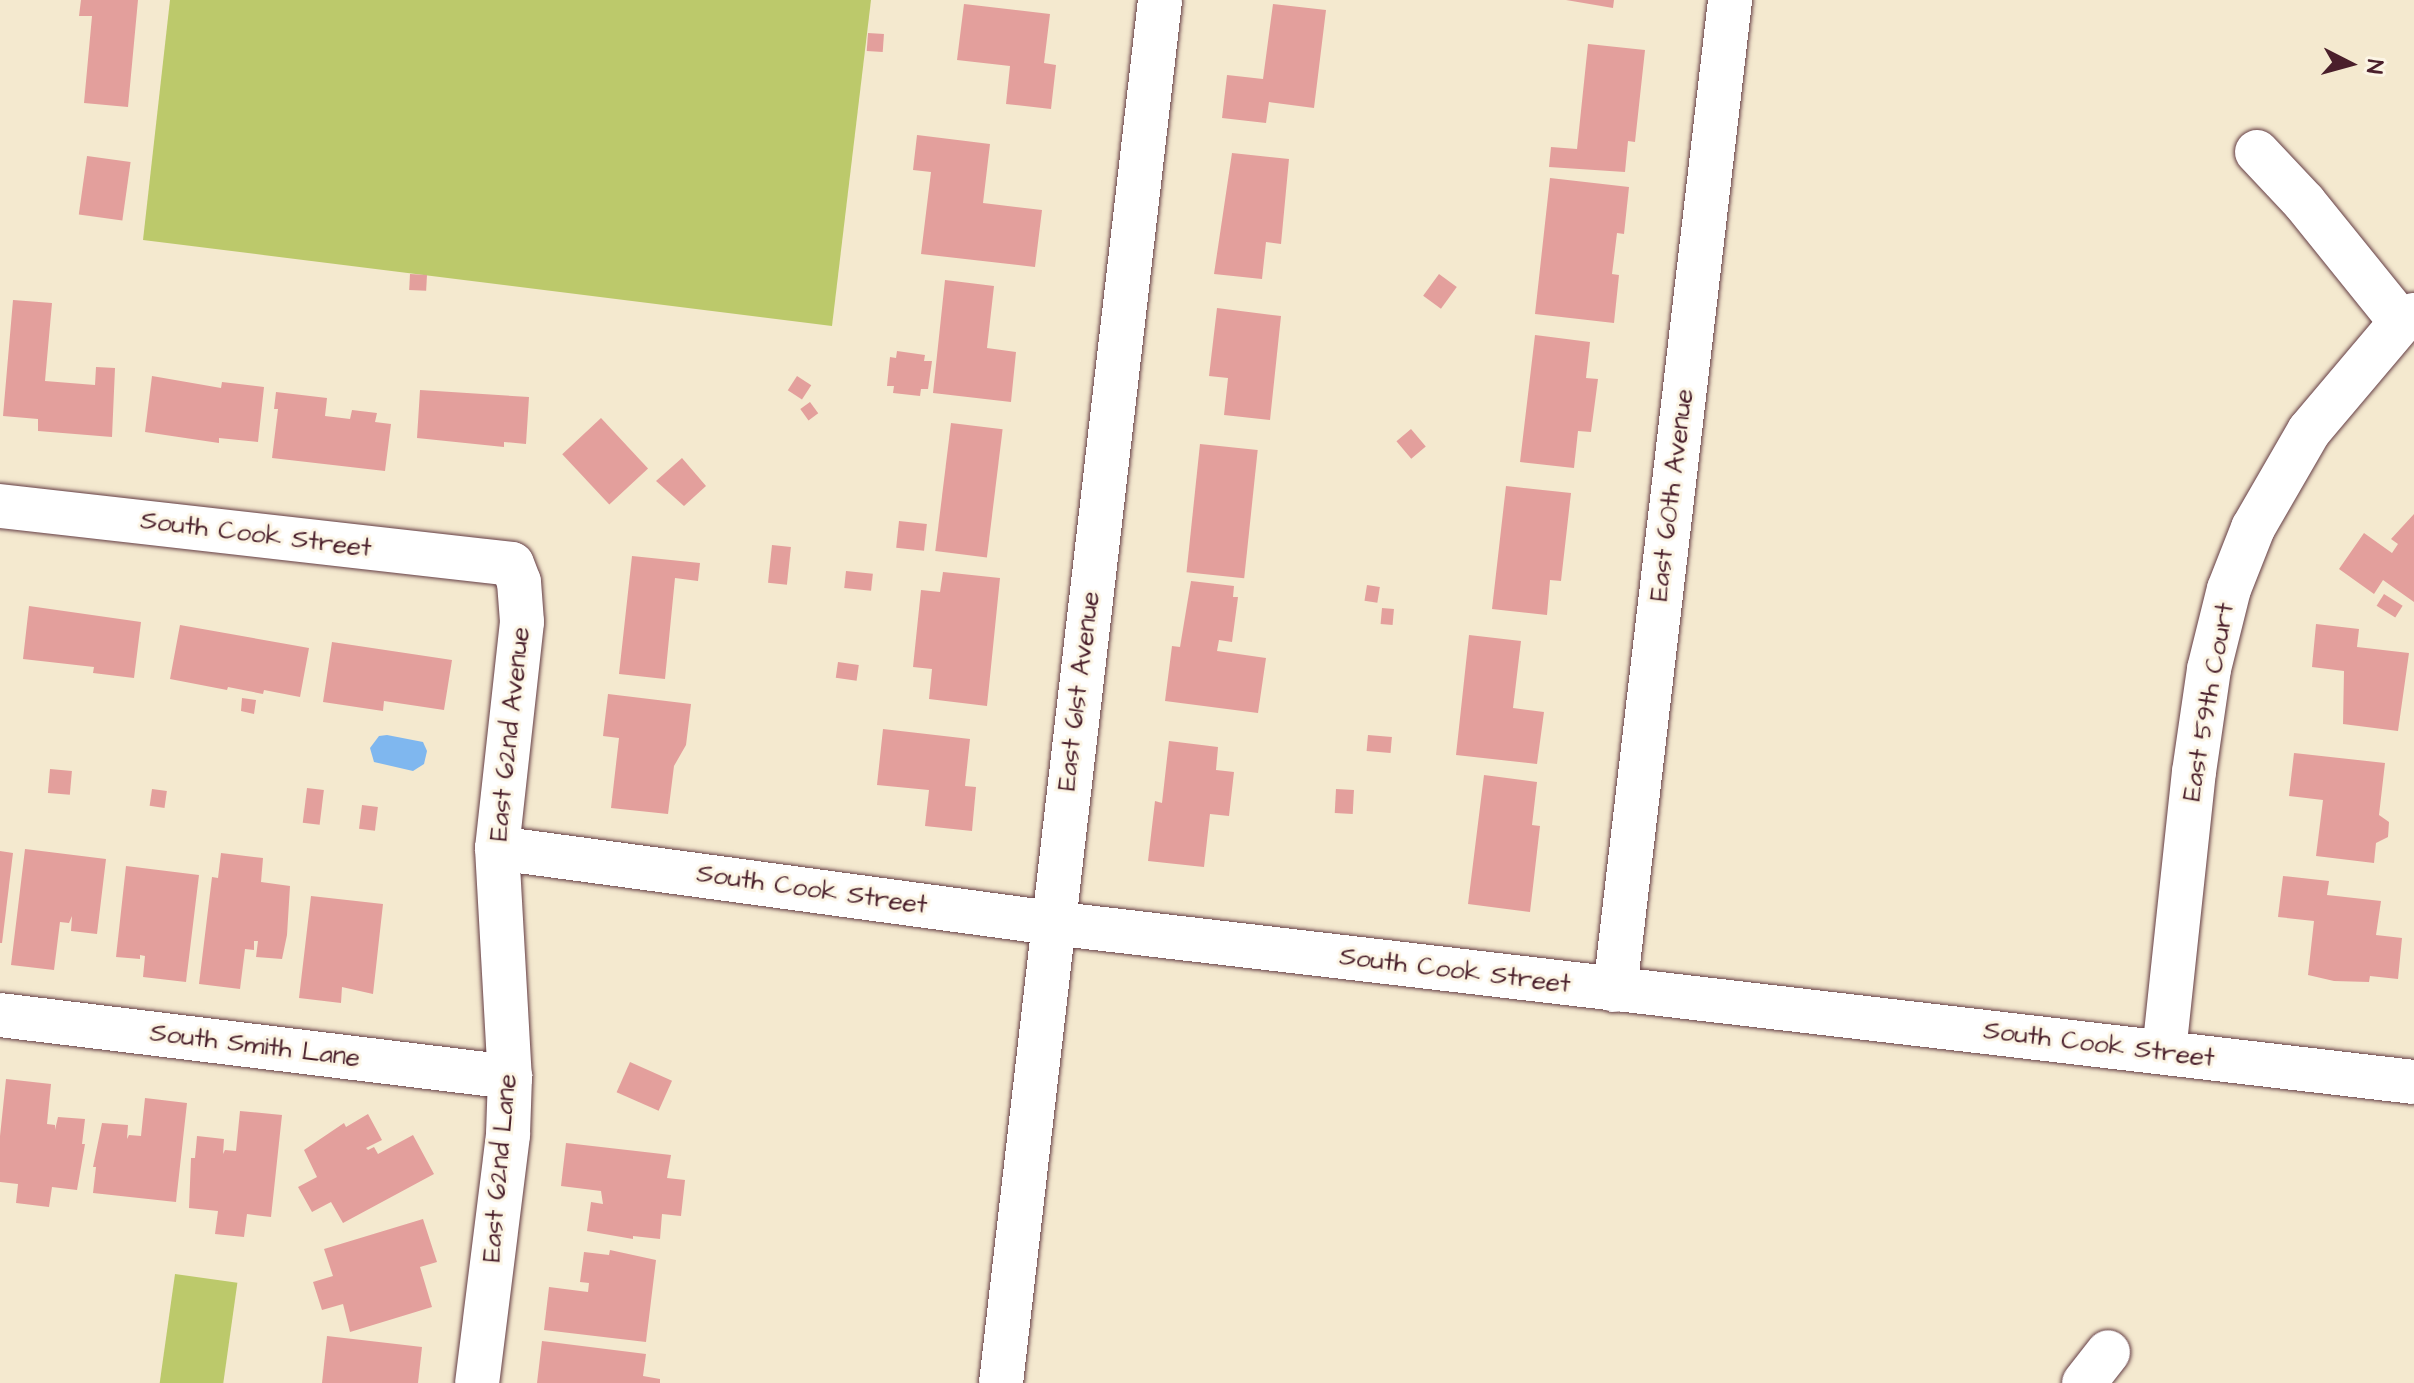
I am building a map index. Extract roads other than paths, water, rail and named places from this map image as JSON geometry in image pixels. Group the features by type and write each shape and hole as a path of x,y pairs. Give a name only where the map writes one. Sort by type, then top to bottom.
{"street":[{"name":"East 61st Avenue","path":"1001,1383 1160,0"},
{"name":"East 60th Avenue","path":"1615,990 1730,0"},
{"path":"2257,152 2407,318"},
{"name":"East 59th Court","path":"2164,1052 2194,772 2209,669 2229,589 2253,528 2309,431 2407,318"},
{"name":"South Cook Street","path":"0,506 512,564"},
{"name":"East 62nd Avenue","path":"503,905 497,848 522,622 519,582 512,564"},
{"name":"South Cook Street","path":"497,848 1052,923 2414,1082"},
{"name":"East 62nd Lane","path":"477,1383 508,1135 510,1077 503,905"},
{"name":"South Smith Lane","path":"0,1015 510,1077"}],"water":[{"path":"379,736 423,742 427,751 424,764 413,771 374,762 370,748"}]}
